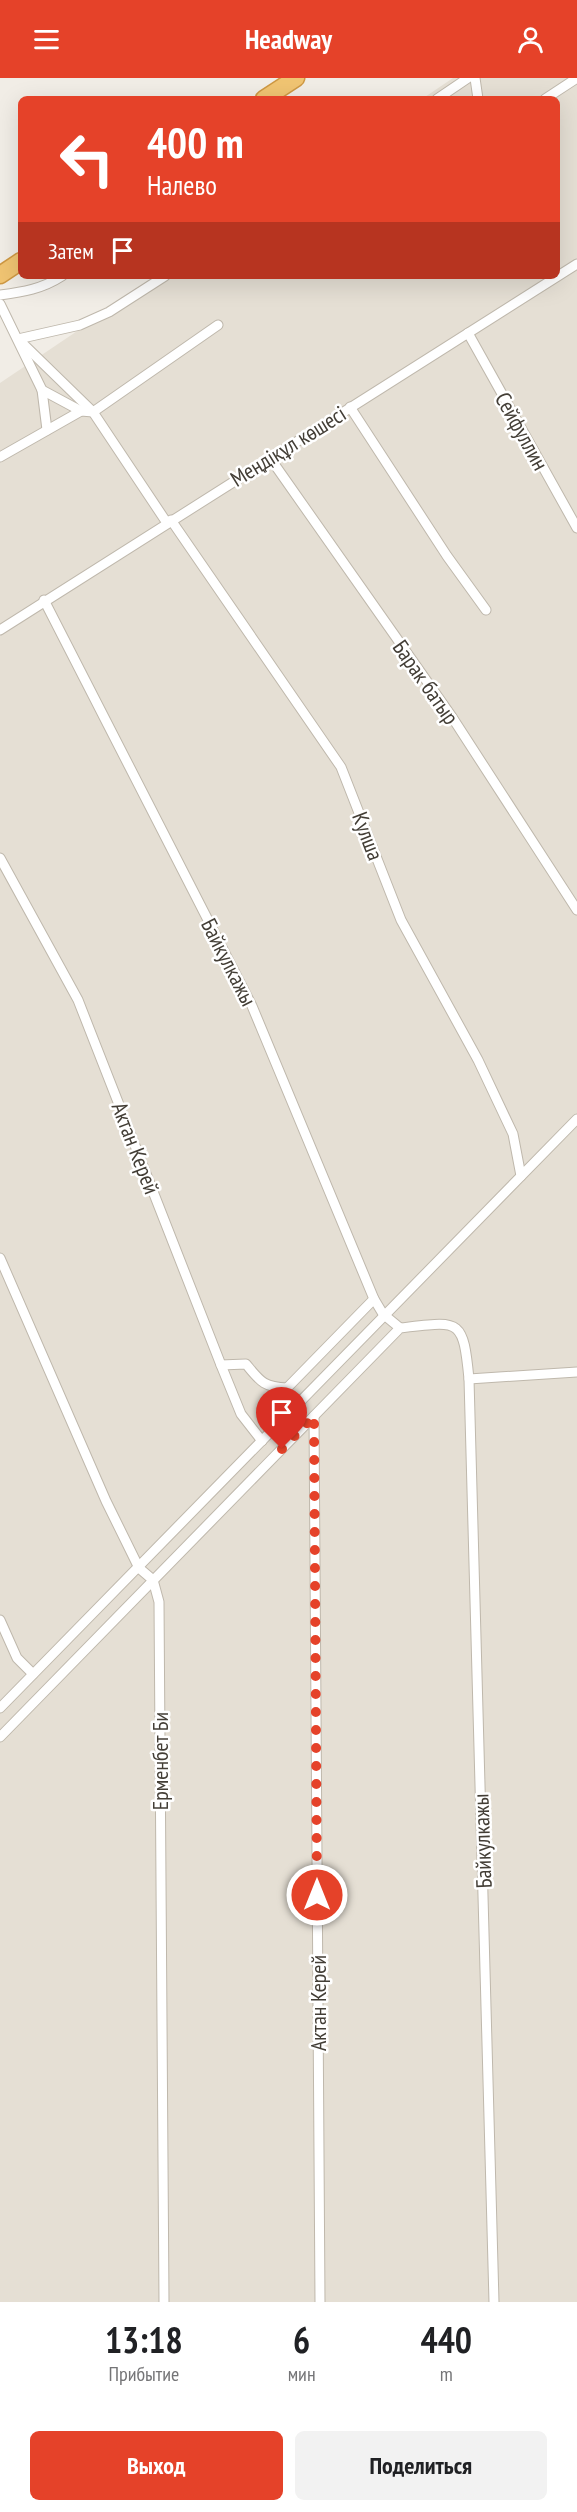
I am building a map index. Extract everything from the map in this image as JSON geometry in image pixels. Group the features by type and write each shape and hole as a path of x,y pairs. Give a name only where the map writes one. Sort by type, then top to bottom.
{"highway":[{"path":"269,96 296,78"},
{"path":"0,275 18,263"}],"street":[{"path":"441,96 468,78"},
{"path":"475,78 478,96"},
{"path":"550,96 577,78"},
{"name":"Меңдіқұл көшесі","path":"560,275 577,264"},
{"path":"0,295 25,292 55,279"},
{"path":"18,339 80,325 109,312 160,279"},
{"name":"Меңдіқұл көшесі","path":"0,630 553,279"},
{"path":"0,304 4,324 18,339 42,390 46,430"},
{"path":"42,390 81,411 93,412 218,325"},
{"name":"Сейфуллин","path":"468,333 577,528"},
{"name":"Кулша","path":"18,339 93,412 341,767 401,920 478,1060 513,1134 521,1176"},
{"path":"350,407 441,548 486,610"},
{"path":"0,457 81,411"},
{"name":"Барак батыр","path":"270,458 452,717 577,910"},
{"name":"Байкулкажы","path":"44,600 252,1006 383,1314 400,1328 443,1323 459,1329 465,1337 469,1379 494,2302"},
{"name":"Актан Керей","path":"0,858 78,1000 221,1365 242,1414 262,1441"},
{"path":"0,1708 139,1568 383,1314 577,1119"},
{"path":"0,1258 106,1501 139,1568 153,1580"},
{"path":"221,1365 246,1364 258,1381 273,1387 287,1388 375,1299"},
{"path":"0,1737 400,1328"},
{"path":"469,1379 577,1372"},
{"name":"Актан Керей","path":"314,1416 320,2302"},
{"name":"Ерменбет Би","path":"153,1580 159,1602 164,2302"},
{"path":"0,1620 17,1658 33,1674"}],"shaded area":[{"path":"453,78 577,78 577,2302 0,2302 0,383 155,279 560,279 560,96 426,96"}],"route":[{"path":"282,1449 314,1416 317,1895"}]}
